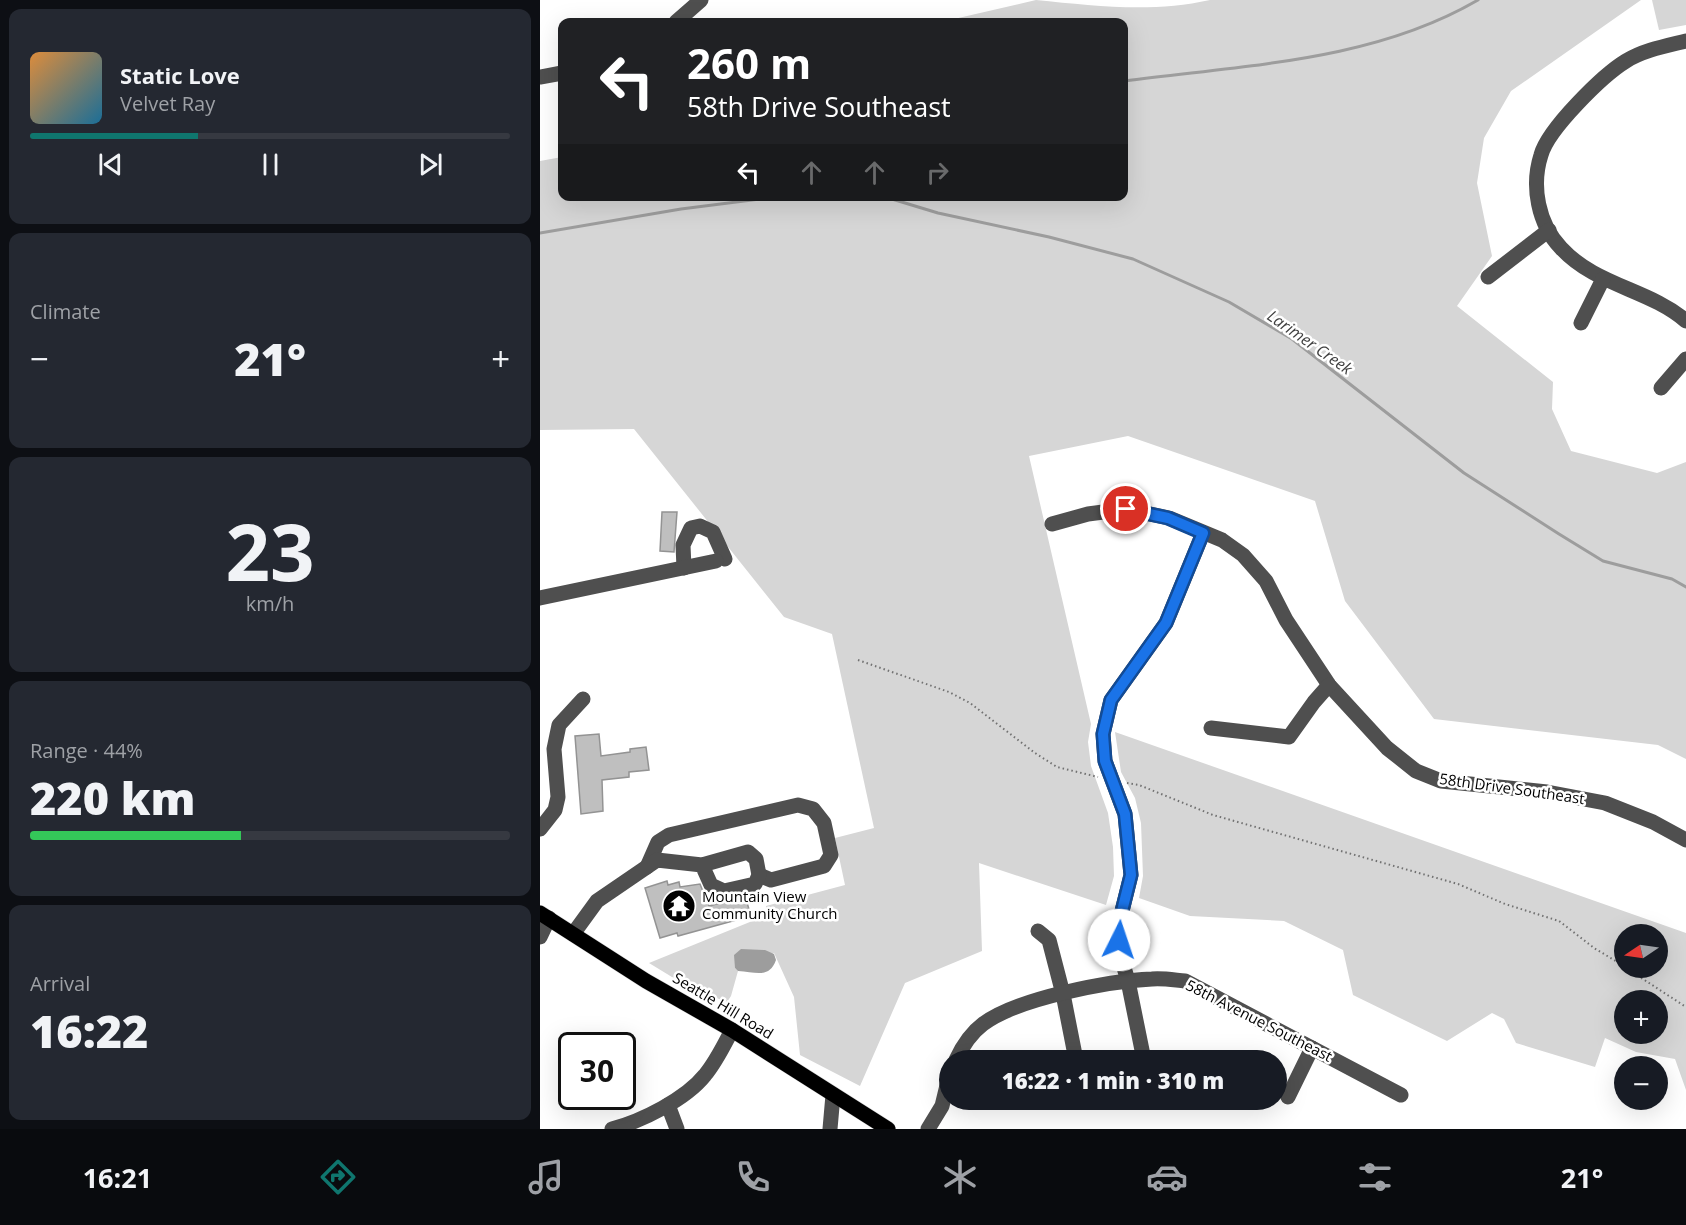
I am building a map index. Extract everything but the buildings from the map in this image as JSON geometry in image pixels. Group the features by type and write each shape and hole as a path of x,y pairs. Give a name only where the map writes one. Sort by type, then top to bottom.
{"main road":[{"name":"Seattle Hill Road","path":"544,916 646,981 732,1030 888,1129"}],"street":[{"path":"680,18 700,0"},
{"path":"1686,41 1650,50 1628,60 1607,74 1566,117 1541,153 1536,187 1542,218 1560,248 1590,273 1646,297 1677,313 1686,321"},
{"path":"540,77 558,74"},
{"path":"1488,277 1549,230"},
{"path":"1581,323 1604,279"},
{"path":"1661,388 1686,359"},
{"name":"58th Drive Southeast","path":"1052,524 1088,514 1126,509 1168,518 1222,540 1243,555 1266,580 1286,620 1329,685 1387,748 1416,771 1441,781 1547,792 1605,803 1653,822 1686,840"},
{"path":"540,598 684,568 721,560 713,532 700,526 691,528 683,545 684,568"},
{"path":"1142,1050 1120,954 1118,927 1131,875 1125,814 1105,761 1103,734 1111,700 1166,623 1203,533"},
{"path":"1211,728 1289,737 1329,685"},
{"path":"540,829 555,810 558,797 554,749 559,725 583,699"},
{"path":"647,867 658,842 669,835 798,805 813,810 824,823 829,842 831,855 824,866 771,880 759,875"},
{"path":"573,934 597,901 657,860 702,865 748,852 756,859 759,875 755,884 724,891 711,885 702,865"},
{"path":"540,937 544,916"},
{"path":"1038,931 1049,940 1074,1050"},
{"name":"58th Avenue Southeast","path":"961,1050 983,1024 1017,1006 1128,981 1155,979 1185,981 1401,1095"},
{"path":"612,1129 629,1124 668,1104 705,1076 732,1030"},
{"path":"1287,1098 1312,1048"},
{"path":"830,1129 832,1095"},
{"path":"668,1104 678,1129"},
{"path":"928,1129 940,1110"}],"path":[{"path":"858,660 949,692 970,703 1057,767 1140,785 1213,815 1458,884 1505,904 1559,921 1614,960"},
{"path":"1642,978 1686,1007"}],"shaded area":[{"path":"1036,0 1145,7 1210,0 1641,0 1511,91 1484,138 1477,183 1492,256 1457,306 1553,382 1552,409 1571,451 1657,473 1686,462 1686,759 1658,745 1434,719 1345,601 1315,501 1128,436 1029,456 1091,724 1088,742 1091,766 1108,813 1114,876 1106,905 979,863 982,951 905,983 860,1086 800,1055 794,997 774,953 735,968 738,971 727,1002 690,988 649,963 767,915 766,906 845,885 835,838 874,828 832,634 784,617 634,429 540,430 540,161 558,158 558,201 1128,201 1128,18 958,18"},
{"path":"1652,0 1686,0 1686,25 1659,30"},
{"path":"1115,732 1660,924 1614,924 1614,978 1668,978 1668,927 1686,933 1686,1090 1675,1059 1636,1052 1618,1044 1668,1044 1668,990 1614,990 1614,1042 1605,1038 1595,1067 1516,1043 1504,1019 1492,1013 1447,1041 1353,995 1343,950 1284,921 1190,916 1139,898 1143,876 1141,823 1135,798 1121,772"},
{"path":"741,949 765,950 774,954 776,960 766,972 738,971 735,968 734,955"}],"waterway":[{"path":"1128,81 1260,65 1351,49 1395,37 1437,21 1478,0"},
{"name":"Larimer Creek","path":"540,233 681,209 744,201"},
{"name":"Larimer Creek","path":"898,201 938,213 1049,237 1133,259 1229,302 1292,339 1464,473 1559,534 1603,561 1672,579 1686,587"}],"place":[{"name":"Mountain View Community Church","path":"679,906"}],"route":[{"path":"1119,940 1118,927 1131,875 1125,814 1105,761 1103,734 1111,700 1166,623 1203,533 1168,518 1126,509"}]}
